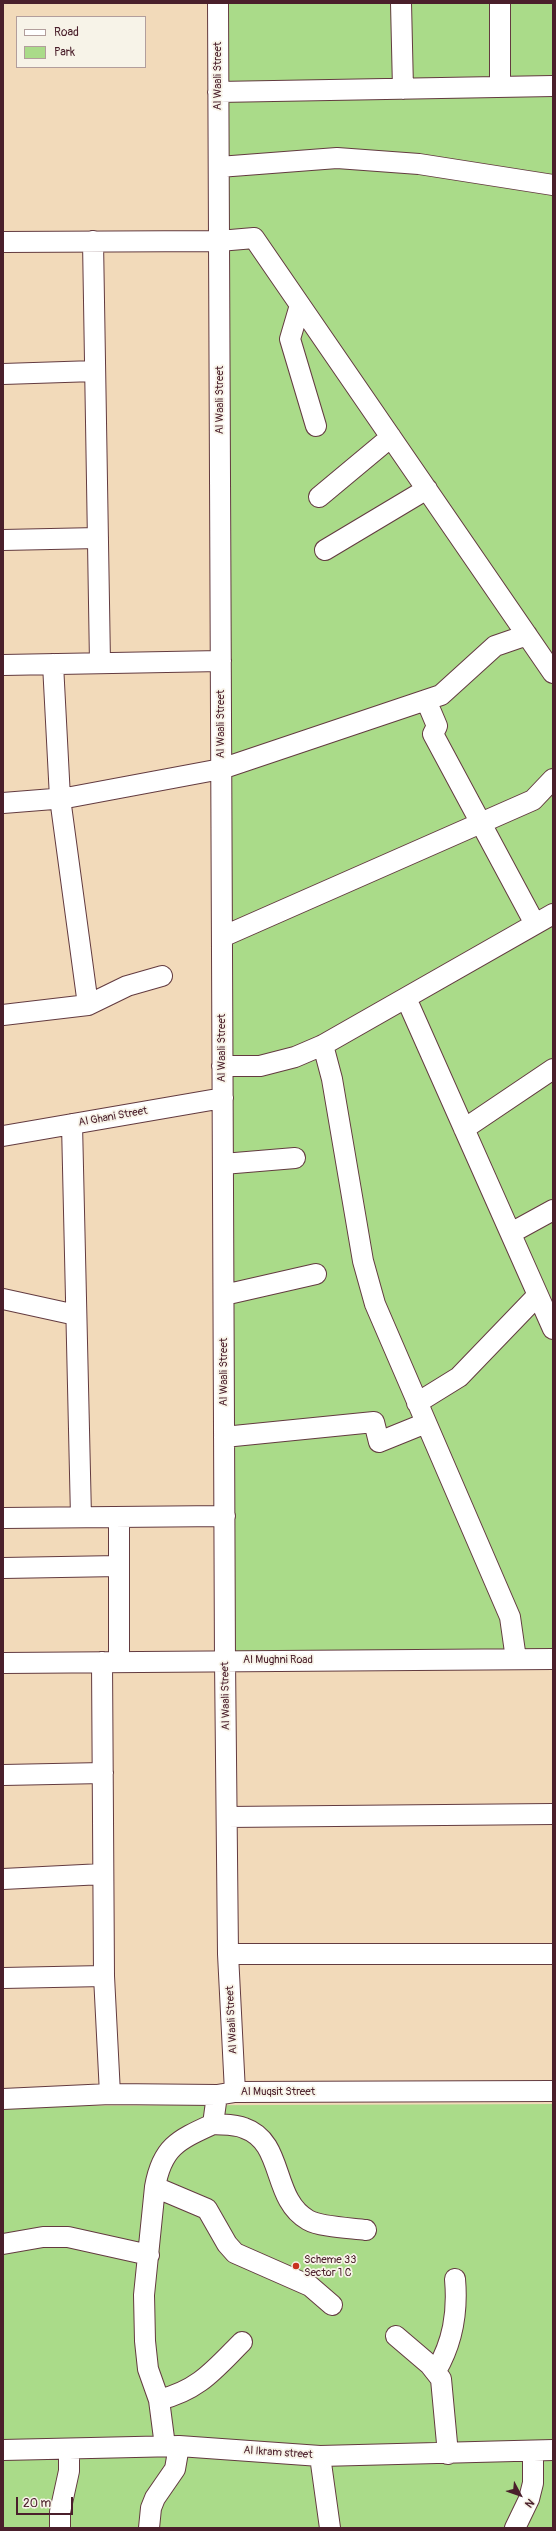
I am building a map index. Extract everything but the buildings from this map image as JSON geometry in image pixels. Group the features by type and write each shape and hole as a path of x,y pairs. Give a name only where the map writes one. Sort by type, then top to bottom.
{"street":[{"name":"Al Waali Street","path":"213,2124 226,2094 228,1954 225,1660 218,3"},
{"path":"401,3 403,89"},
{"path":"500,3 500,87"},
{"path":"218,92 553,86"},
{"path":"219,167 337,158 419,164 553,185"},
{"path":"3,242 219,241 254,238 553,673"},
{"path":"93,241 100,663"},
{"path":"300,304 290,339 316,426"},
{"path":"3,374 95,371"},
{"path":"319,497 391,437"},
{"path":"325,550 427,489"},
{"path":"3,540 98,538"},
{"path":"3,803 60,798 221,770 441,695 495,646 527,635"},
{"path":"3,665 221,661"},
{"path":"53,664 60,798 88,1005"},
{"path":"426,700 437,726 433,734 535,924"},
{"path":"222,937 533,800 553,779"},
{"path":"222,1066 260,1066 295,1057 322,1045 553,914"},
{"path":"3,1015 88,1005 127,986 162,976"},
{"path":"406,998 511,1233 537,1296 553,1328"},
{"path":"322,1045 332,1079 363,1261 375,1304 510,1617 516,1659"},
{"path":"464,1129 553,1069"},
{"name":"Al Ghani Street","path":"3,1136 223,1098"},
{"path":"72,1124 81,1517"},
{"path":"223,1164 295,1158"},
{"path":"511,1233 553,1210"},
{"path":"224,1295 316,1274"},
{"path":"417,1403 459,1377 537,1296"},
{"path":"3,1299 76,1315"},
{"path":"224,1437 374,1422 379,1442 426,1423"},
{"path":"3,1518 225,1516"},
{"path":"110,2094 104,1976 103,1773 119,1566 119,1517"},
{"path":"3,1568 119,1566"},
{"name":"Al Mughni Road","path":"3,1663 225,1660 553,1659"},
{"path":"3,1775 103,1773"},
{"path":"227,1817 553,1814"},
{"path":"3,1879 103,1874"},
{"path":"228,1954 553,1954"},
{"path":"3,1978 104,1976"},
{"name":"Al Muqsit Street","path":"3,2100 110,2094 553,2091"},
{"path":"149,2528 151,2508 155,2498 175,2469 172,2446 148,2368 145,2341 144,2295 155,2187 158,2170 169,2148 213,2124 243,2127 258,2135 268,2146 284,2191 299,2214 310,2221 366,2230"},
{"path":"155,2187 207,2209 227,2244 235,2253 310,2286 332,2305"},
{"path":"3,2244 43,2237 68,2237 149,2255"},
{"path":"436,2372 448,2352 454,2330 454,2279"},
{"path":"396,2336 436,2372 443,2390 448,2454"},
{"path":"159,2400 190,2389 209,2375 242,2342"},
{"name":"Al Ikram street","path":"3,2450 172,2446 320,2456 448,2454 553,2450"},
{"path":"60,2528 60,2512 69,2471 69,2449"},
{"path":"515,2528 529,2499 533,2483 532,2451"},
{"path":"320,2456 330,2528"}],"green space":[{"path":"217,3 553,3 553,1660 225,1660"},
{"path":"553,2104 553,2528 3,2528 3,2106"}],"place":[{"name":"Scheme 33 Sector 1 C","path":"296,2266"}]}
